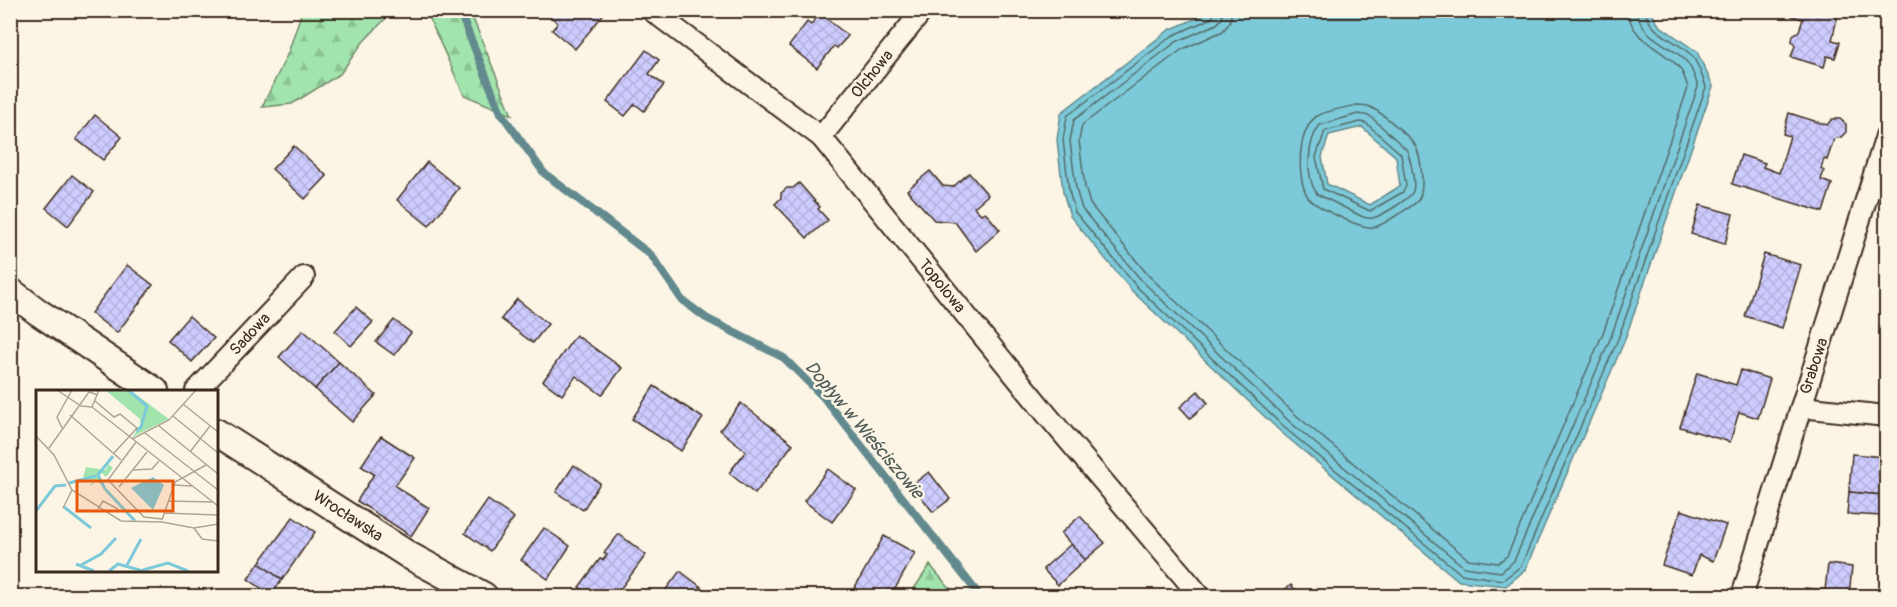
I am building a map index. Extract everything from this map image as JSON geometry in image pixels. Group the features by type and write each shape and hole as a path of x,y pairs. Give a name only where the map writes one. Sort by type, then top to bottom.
{"street":[{"name":"Topolowa","path":"651,10 821,137 1047,415 1200,597"},
{"name":"Olchowa","path":"821,137 923,10"},
{"name":"Grabowa","path":"1742,597 1887,136"},
{"name":"Sadowa","path":"197,390 304,277"},
{"path":"10,291 153,390"},
{"path":"1801,406 1887,416"},
{"name":"Wrocławska","path":"218,433 410,556 484,597"}],"green space":[{"path":"302,11 393,11 363,42 340,74 292,104 262,107 288,53"},
{"path":"400,11 470,11 512,115 464,95 428,16"},
{"path":"930,565 956,596 909,596"}],"water":[{"path":"1216,10 1650,11 1659,25 1697,52 1713,86 1624,342 1525,570 1506,586 1459,581 1282,433 1132,291 1070,216 1063,192 1057,140 1061,113 1169,30","holes":["1362,127 1396,157 1400,186 1370,205 1327,184 1322,157 1329,135"]}],"building":[{"path":"543,10 596,10 603,15 575,49 552,30 558,23"},
{"path":"1793,10 1839,10 1832,40 1840,42 1835,58 1827,56 1824,67 1791,57 1795,46 1792,41 1793,35 1799,31 1803,19 1792,16"},
{"path":"820,13 848,36 837,48 834,46 817,68 789,46 807,22 811,25"},
{"path":"646,50 659,60 649,74 664,85 644,111 635,104 625,116 607,102"},
{"path":"1789,113 1827,125 1832,119 1840,119 1846,124 1846,132 1834,139 1827,160 1824,159 1821,169 1824,171 1821,180 1832,184 1823,212 1732,184 1741,155 1765,163 1763,167 1779,173 1790,136 1783,134"},
{"path":"95,115 122,137 103,160 76,139"},
{"path":"294,146 327,176 305,199 272,169"},
{"path":"427,162 459,188 429,226 397,200"},
{"path":"930,171 943,186 953,187 969,173 988,195 974,207 981,214 985,212 1000,230 976,251 955,222 934,220 907,190"},
{"path":"72,175 94,192 68,226 46,208"},
{"path":"799,183 828,220 807,238 775,204 781,198 781,193"},
{"path":"1700,205 1733,214 1725,244 1691,234"},
{"path":"1764,254 1801,265 1782,328 1745,316"},
{"path":"127,265 153,285 117,333 91,313"},
{"path":"517,299 548,324 533,343 501,319"},
{"path":"356,307 373,322 351,346 335,331"},
{"path":"189,316 214,338 192,362 168,340"},
{"path":"394,320 411,333 394,355 376,342"},
{"path":"303,330 339,362 315,389 279,357"},
{"path":"576,335 622,368 602,395 576,376 562,395 543,381"},
{"path":"339,362 376,395 352,422 315,389"},
{"path":"1741,370 1770,379 1758,418 1739,412 1730,442 1680,427 1697,373 1736,385"},
{"path":"654,386 703,418 681,451 632,419"},
{"path":"1198,391 1208,403 1190,418 1180,407"},
{"path":"741,403 793,444 755,494 729,473 746,451 720,430"},
{"path":"381,436 415,458 395,486 429,508 411,536 357,501 374,474 361,466"},
{"path":"1852,454 1884,457 1883,495 1849,492"},
{"path":"574,465 600,483 583,510 556,492"},
{"path":"828,469 856,490 832,522 804,501"},
{"path":"929,472 950,499 933,512 912,485"},
{"path":"1849,492 1883,495 1881,516 1847,514"},
{"path":"488,500 514,518 490,551 465,533"},
{"path":"1681,510 1726,525 1713,561 1699,555 1692,575 1662,565"},
{"path":"1080,516 1105,543 1085,560 1061,533"},
{"path":"293,517 315,532 282,580 259,563"},
{"path":"544,528 570,546 548,579 521,560"},
{"path":"619,534 646,555 615,596 599,594 592,596 579,587 600,559 603,560 607,555 604,553"},
{"path":"884,536 915,553 891,596 868,596 854,589"},
{"path":"1071,544 1085,560 1058,585 1043,569"},
{"path":"259,563 282,580 271,595 248,579"},
{"path":"1828,564 1852,567 1849,596 1805,596 1805,588 1825,590"},
{"path":"680,571 701,587 694,596 661,596"},
{"path":"1291,585 1301,596 1277,596"}],"waterway":[{"name":"Dopływ w Wieściszowie","path":"459,10 501,113 544,173 651,255 682,300 706,318 784,358 824,398 980,596"}]}
